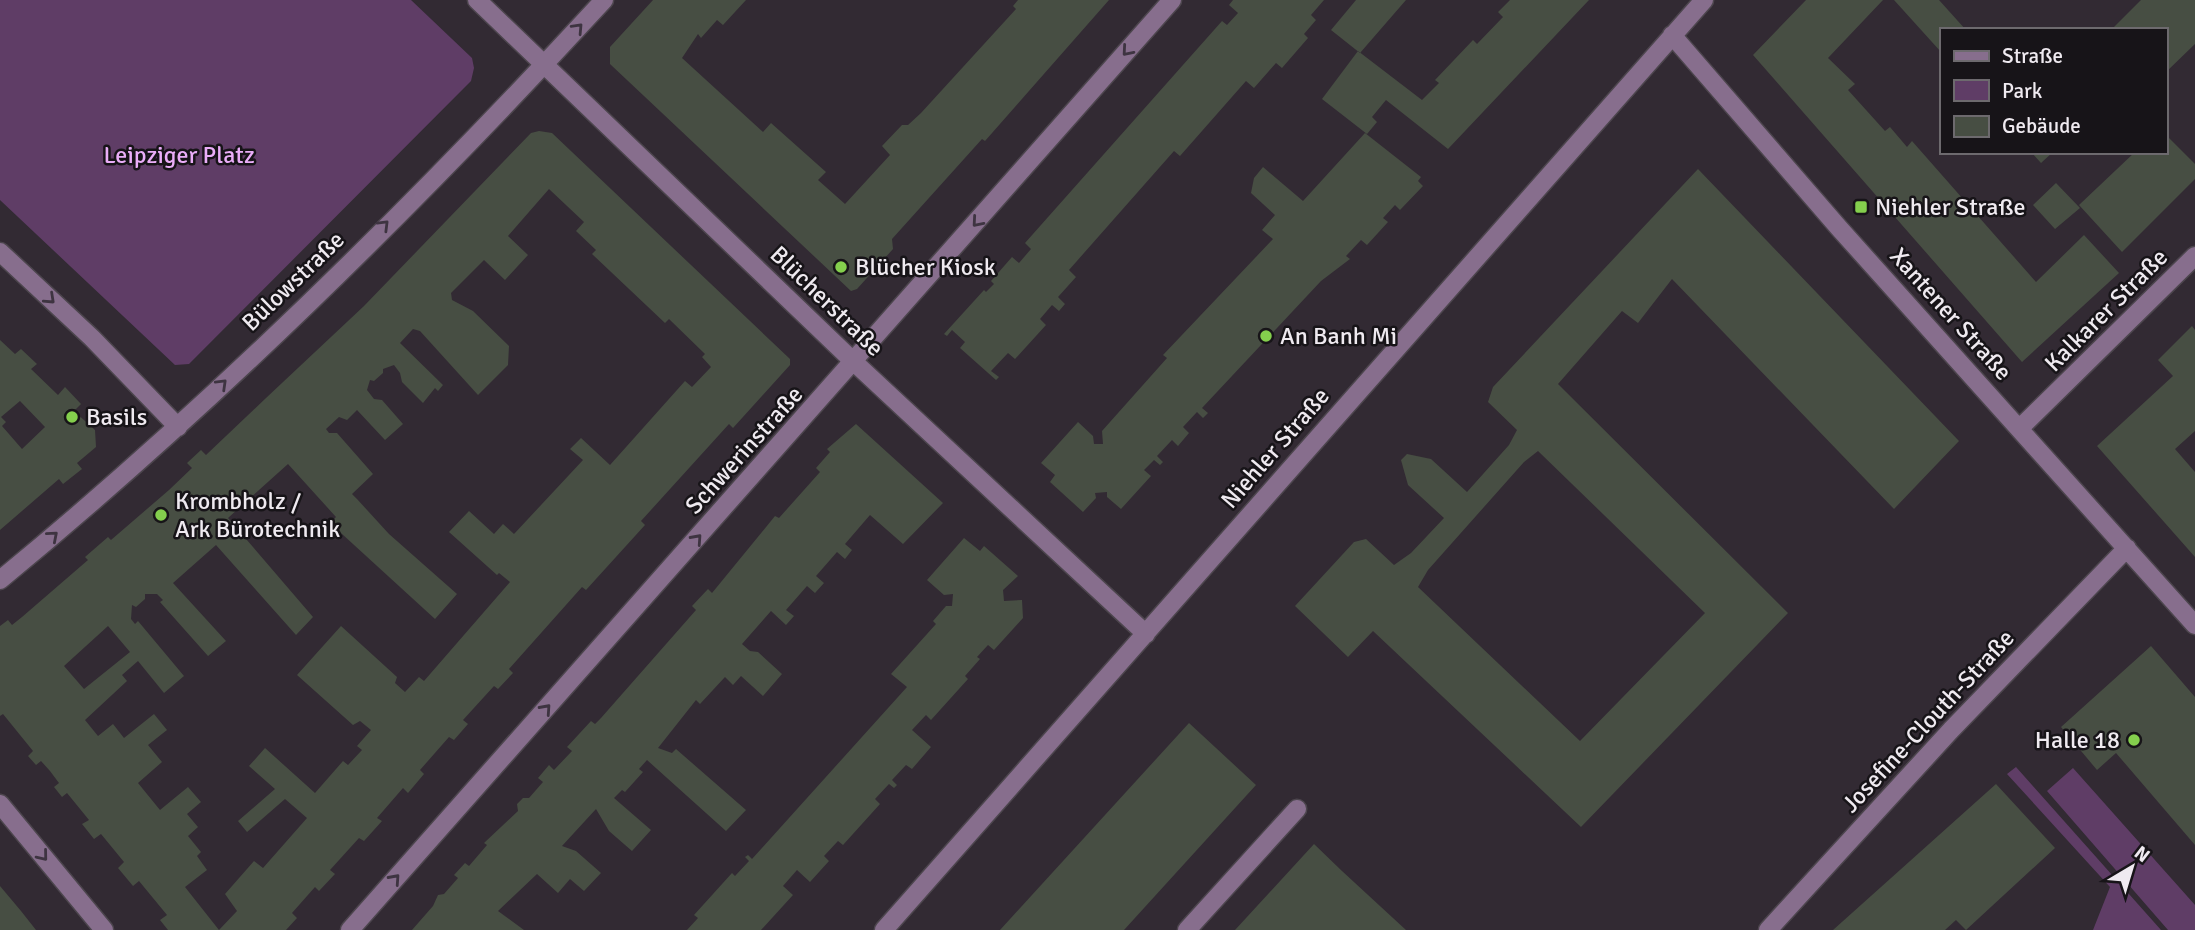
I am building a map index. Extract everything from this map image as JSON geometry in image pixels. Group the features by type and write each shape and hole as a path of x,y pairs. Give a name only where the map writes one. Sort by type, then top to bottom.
{"street":[{"name":"Blücherstraße","path":"477,0 854,362 1146,634"},
{"name":"Bülowstraße","path":"0,580 178,427 358,252 544,65 604,0"},
{"name":"Schwerinstraße","path":"350,930 1172,0"},
{"name":"Niehler Straße","path":"884,930 1704,0"},
{"name":"Xantener Straße","path":"1672,35 1839,228 2195,625"},
{"path":"0,252 92,338 178,427"},
{"name":"Kalkarer Straße","path":"2021,428 2195,256"},
{"name":"Josefine-Clouth-Straße","path":"1768,930 1951,730 2127,548"},
{"path":"0,804 104,930"},
{"path":"1187,930 1297,809"}],"green space":[{"name":"Leipziger Platz","path":"0,0 411,0 472,58 474,68 471,81 189,364 175,365 0,200"},
{"path":"2016,767 2161,930 2093,930 2110,887 2007,774"},
{"path":"2073,768 2195,905 2195,930 2168,930 2047,791"}],"building":[{"path":"653,0 746,0 723,25 717,20 701,38 698,34 682,58 763,132 771,123 826,172 818,180 845,204 890,155 882,146 902,125 908,125 921,113 1016,9 1013,6 1018,0 1109,0 985,141 982,139 892,239 893,249 857,289 851,291 610,64 610,47"},
{"path":"1233,0 1324,0 1311,15 1316,20 1304,34 1308,38 1282,68 1276,63 1254,88 1246,81 1180,156 1174,151 1069,270 1076,277 1058,297 1065,304 1059,311 1052,305 1040,319 1046,325 1015,359 1008,353 991,371 999,377 996,380 960,348 965,342 952,330 947,336 944,334 984,290 986,292 994,284 991,281 1012,257 1019,263 1031,249 1025,243 1222,21 1227,25 1238,13 1229,5"},
{"path":"1356,0 1406,0 1360,53 1331,30"},
{"path":"1510,0 1589,0 1448,149 1386,100 1372,117 1377,122 1367,134 1322,99 1358,51 1422,100 1439,83 1435,80 1473,40 1477,44 1503,17 1498,12"},
{"path":"1806,0 1883,0 1828,58 1855,84 1848,90 1885,131 1890,127 1907,147 1912,141 2036,282 2084,235 2119,273 2022,362 1753,55"},
{"path":"1894,0 1939,0 1964,28 1940,28 1940,51"},
{"path":"2141,0 2195,0 2195,44 2167,71 2167,28 2113,28"},
{"path":"531,133 552,133 790,359 790,365 733,428 729,424 641,521 645,525 586,590 582,587 509,669 513,673 498,689 494,686 463,720 468,724 454,740 449,737 420,770 424,774 408,793 403,788 377,818 382,821 364,841 359,838 330,870 335,874 319,891 315,887 292,913 297,918 286,930 219,930 168,930 160,920 167,915 139,881 133,886 118,868 124,862 101,834 94,839 82,824 89,820 67,793 62,797 54,787 59,783 50,771 41,761 36,765 28,756 33,751 3,714 0,716 0,626 8,620 12,625 22,617 88,560 85,557 108,537 111,540 169,490 192,468 187,463 201,450 206,455 364,306","holes":["549,189 584,222 576,231 596,250 592,254 665,323 669,319 705,354 702,357 711,367 692,387 685,381 610,465 581,438 570,449 583,460 514,534 503,524 494,534 469,511 449,532 497,575 499,573 510,582 424,681 419,677 405,692 395,683 397,677 341,626 297,675 353,725 360,721 371,730 357,746 362,750 348,765 343,761 315,793 265,748 249,766 275,789 238,821 247,832 285,799 307,818 263,868 254,861 225,894 237,911 219,930 185,887 207,870 197,856 201,852 188,836 198,827 187,814 201,802 188,787 160,810 138,783 162,762 148,745 167,730 154,714 124,738 113,724 98,736 85,720 127,681 122,675 138,661 164,693 184,676 138,621 135,624 131,619 132,605 136,607 145,599 145,594 157,594 163,600 160,602 208,656 226,641 173,583 216,545 296,635 313,617 228,518 288,464 336,517 330,523 435,619 457,594 389,534 352,494 373,474 337,433 329,433 326,429 339,417 347,420 357,410 385,440 403,424 382,400 374,399 367,390 370,380 374,381 383,373 383,369 394,365 402,382 423,403 435,388 438,391 443,385 400,343 413,329 420,331 478,395 508,365 509,346 473,311 452,300 451,293 484,260 505,280 528,255 508,236","108,626 130,652 84,689 64,666"]},
{"path":"1365,133 1421,177 1418,181 1423,186 1400,210 1395,205 1383,218 1388,222 1367,245 1361,240 1346,256 1350,259 1321,281 1202,408 1208,413 1203,418 1197,412 1183,427 1189,433 1178,446 1172,440 1157,456 1163,462 1160,465 1154,460 1144,470 1151,476 1121,509 1107,497 1107,492 1095,493 1096,498 1083,512 1050,482 1055,475 1041,463 1078,422 1093,436 1094,444 1103,444 1102,431 1167,358 1163,355 1273,239 1262,230 1275,215 1251,193 1254,178 1263,167 1303,201"},
{"path":"2167,136 2195,164 2195,179 2122,252 2079,205 2133,154 2167,154"},
{"path":"2033,154 2051,154 2041,163"},
{"path":"1698,169 1959,441 1894,509 1672,279 1638,323 1622,311 1558,384 1788,613 1581,827 1373,631 1348,657 1295,606 1354,542 1366,539 1394,565 1411,553 1444,518 1408,485 1401,460 1407,454 1431,459 1467,492 1509,445 1517,430 1488,402 1493,387","holes":["1538,451 1705,613 1580,741 1418,587 1428,570 1524,462"]},
{"path":"2056,183 2080,208 2055,229 2033,205"},
{"path":"2192,326 2195,330 2195,431 2175,449 2195,472 2195,557 2097,446 2173,376 2158,360"},
{"path":"0,340 15,354 21,349 37,364 31,369 58,395 65,387 81,404 74,411 95,430 96,447 77,463 82,469 63,484 59,479 0,530","holes":["20,401 45,427 22,449 2,426 6,422 1,417"]},
{"path":"856,424 943,503 903,544 870,515 845,544 852,550 845,559 837,552 816,576 824,583 815,593 807,586 786,610 794,616 786,625 771,611 742,644 750,651 758,652 782,674 763,696 741,676 733,685 725,677 700,704 696,700 658,748 672,753 676,749 746,810 726,831 647,760 639,769 643,772 625,792 622,790 614,798 651,830 632,851 609,831 596,809 562,846 576,851 601,873 584,891 570,879 558,893 537,874 498,911 524,930 412,930 433,906 438,895 444,894 458,878 454,875 465,863 469,866 487,845 484,843 518,811 517,804 523,798 529,798 543,782 538,778 549,765 554,770 572,751 567,747 591,721 595,724 601,718 696,610 692,606 708,589 712,593 775,516 779,518 820,472 816,468 830,452 827,449"},
{"path":"964,538 980,551 984,546 1018,576 1003,590 1004,601 1022,600 1023,618 994,650 988,645 977,657 980,659 965,676 968,679 931,720 926,715 912,730 931,747 912,769 906,765 892,780 897,785 894,788 889,784 875,799 880,804 843,845 838,841 824,856 829,861 810,882 797,870 783,886 793,895 761,930 687,930 698,918 694,915 732,873 735,876 749,861 745,857 748,855 752,859 907,687 891,674 936,624 933,621 946,606 952,606 953,594 944,595 927,580"},
{"name":"Halle 18","path":"2151,646 2195,697 2195,845 2116,753 2097,770 2061,727"},
{"path":"1189,723 1256,785 1124,930 1000,930"},
{"path":"1996,784 2055,848 1966,930 1956,920 1945,930 1833,930"},
{"path":"1314,844 1342,871 1406,930 1235,930"},
{"path":"0,886 21,911 36,930 0,930"}],"place":[{"name":"Niehler Straße","path":"1861,207"},
{"name":"Blücher Kiosk","path":"841,267"},
{"name":"An Banh Mi","path":"1266,336"},
{"name":"Basils","path":"72,417"},
{"name":"Krombholz / Ark Bürotechnik","path":"161,515"},
{"name":"Halle 18","path":"2134,740"}]}
